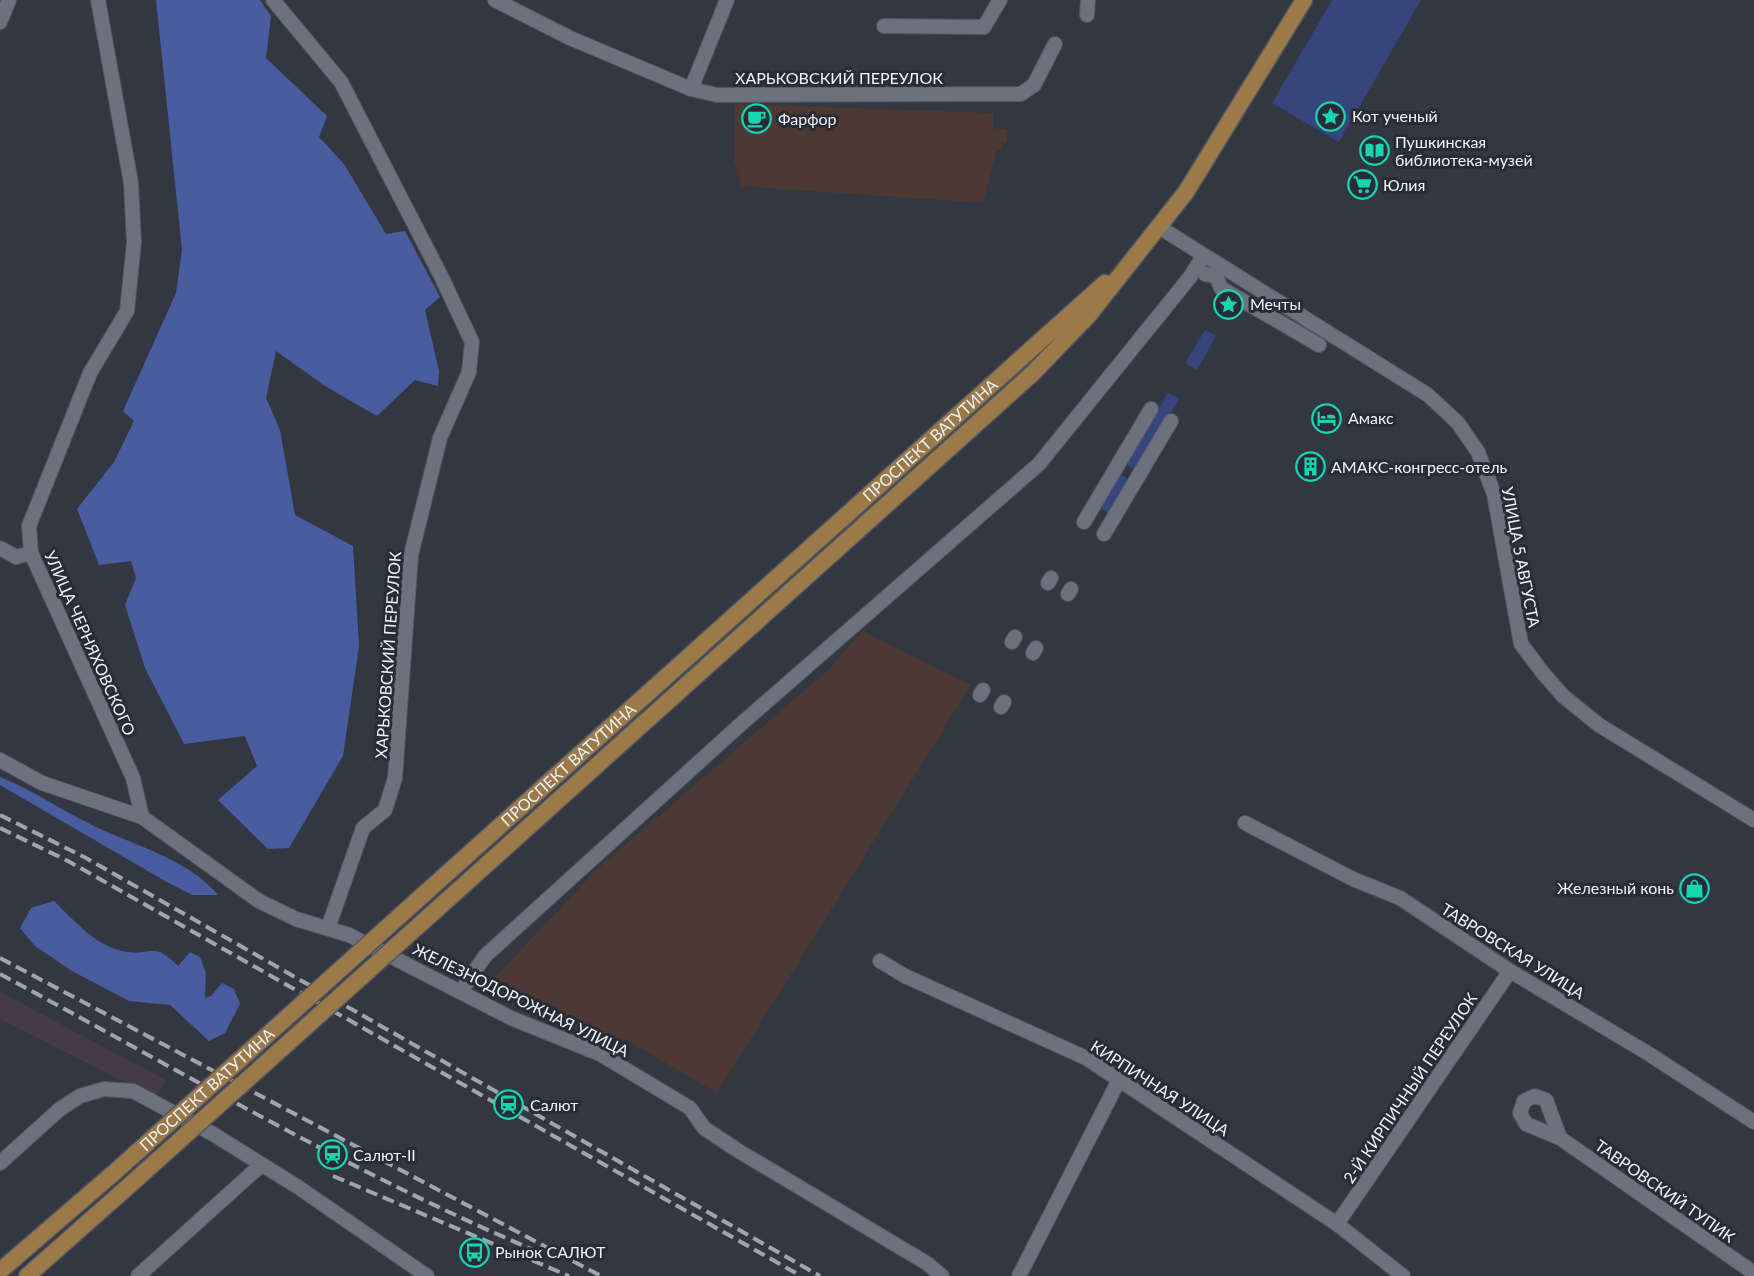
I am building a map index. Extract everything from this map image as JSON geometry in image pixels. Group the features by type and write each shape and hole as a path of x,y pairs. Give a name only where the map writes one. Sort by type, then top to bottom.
{"main road":[{"name":"ПРОСПЕКТ ВАТУТИНА","path":"27,1276 1033,373 1088,316 1186,192 1304,0"},
{"name":"ПРОСПЕКТ ВАТУТИНА","path":"0,1271 116,1171 1076,308 1136,257"}],"street":[{"path":"0,22 9,0"},
{"name":"УЛИЦА ЧЕРНЯХОВСКОГО","path":"98,0 131,183 134,242 127,311 90,373 29,526 31,553 134,778 142,817"},
{"name":"ХАРЬКОВСКИЙ ПЕРЕУЛОК","path":"273,0 341,82 441,276 472,342 469,372 440,438 411,555 396,778 385,810 363,828 328,928"},
{"name":"ХАРЬКОВСКИЙ ПЕРЕУЛОК","path":"495,0 570,38 691,89 717,95 1020,94 1034,85 1055,44"},
{"path":"691,89 727,0"},
{"path":"884,26 984,27 1000,0"},
{"path":"1087,15 1088,0"},
{"name":"УЛИЦА 5 АВГУСТА","path":"1159,227 1428,395 1458,423 1478,452 1494,494 1521,644 1563,696 1599,725 1754,820"},
{"path":"461,991 485,956 741,724 1039,464 1190,277 1203,256"},
{"path":"1215,281 1245,306 1319,345"},
{"path":"1084,522 1151,409"},
{"path":"1104,534 1171,421"},
{"path":"0,548 16,557 31,553"},
{"name":"ЖЕЛЕЗНОДОРОЖНАЯ УЛИЦА","path":"0,760 42,783 142,817 259,901 296,919 349,935 511,1018 600,1054 690,1108 704,1128 737,1150 928,1264 942,1276"},
{"name":"ТАВРОВСКАЯ УЛИЦА","path":"1245,823 1353,879 1400,898 1510,971 1650,1054 1754,1122"},
{"name":"КИРПИЧНАЯ УЛИЦА","path":"880,961 905,976 1086,1058 1337,1224 1403,1276"},
{"name":"2-Й КИРПИЧНЫЙ ПЕРЕУЛОК","path":"1337,1224 1510,971"},
{"path":"1019,1276 1119,1080"},
{"path":"0,1163 60,1109 80,1096 104,1089 133,1091 213,1134 261,1164 410,1261 427,1276"},
{"name":"ТАВРОВСКИЙ ТУПИК","path":"1560,1138 1751,1272"},
{"path":"138,1276 261,1164"}],"shaded area":[{"path":"156,0 260,0 271,16 266,58 327,116 319,137 344,164 386,234 405,231 440,297 425,310 439,371 438,386 415,380 377,416 325,386 276,351 266,398 280,430 295,515 353,546 359,646 343,756 289,848 268,849 218,800 257,766 245,736 184,744 145,668 125,605 136,578 131,561 99,565 77,509 114,462 134,421 123,411 176,293 182,250"},
{"path":"1332,0 1421,0 1339,142 1272,103"},
{"path":"735,104 993,113 993,128 1007,130 1007,142 1002,143 1002,150 997,150 983,203 741,186 734,159"},
{"path":"1205,330 1216,336 1197,370 1185,363"},
{"path":"1168,393 1179,399 1137,470 1126,464"},
{"path":"1120,474 1131,481 1111,515 1100,508"},
{"path":"863,631 971,685 717,1093 625,1039 617,1051 491,982 596,870 826,672"},
{"path":"0,777 94,826 176,862 205,882 218,895 192,895 165,881 0,785"},
{"path":"54,901 78,925 105,945 127,952 157,951 163,953 178,966 190,952 200,957 206,973 205,998 211,996 222,983 234,989 240,1004 225,1033 209,1041 170,1005 129,1001 72,971 35,946 20,928 31,908"},
{"path":"0,992 166,1080 155,1097 0,1019"}],"railway":[{"path":"0,815 86,858 820,1276"},
{"path":"0,828 68,861 801,1276"},
{"path":"0,958 601,1276"},
{"path":"0,974 332,1154 467,1221 536,1251"},
{"path":"333,1176 569,1276"}],"place":[{"name":"Кот ученый","path":"1331,116"},
{"name":"Фарфор","path":"757,119"},
{"name":"Пушкинская библиотека-музей","path":"1374,151"},
{"name":"Юлия","path":"1362,185"},
{"name":"Мечты","path":"1229,304"},
{"name":"Амакс","path":"1327,418"},
{"name":"АМАКС-конгресс-отель","path":"1310,467"},
{"name":"Железный конь","path":"1695,888"},
{"name":"Салют","path":"509,1105"},
{"name":"Салют-II","path":"332,1155"},
{"name":"Рынок САЛЮТ","path":"474,1252"}]}
